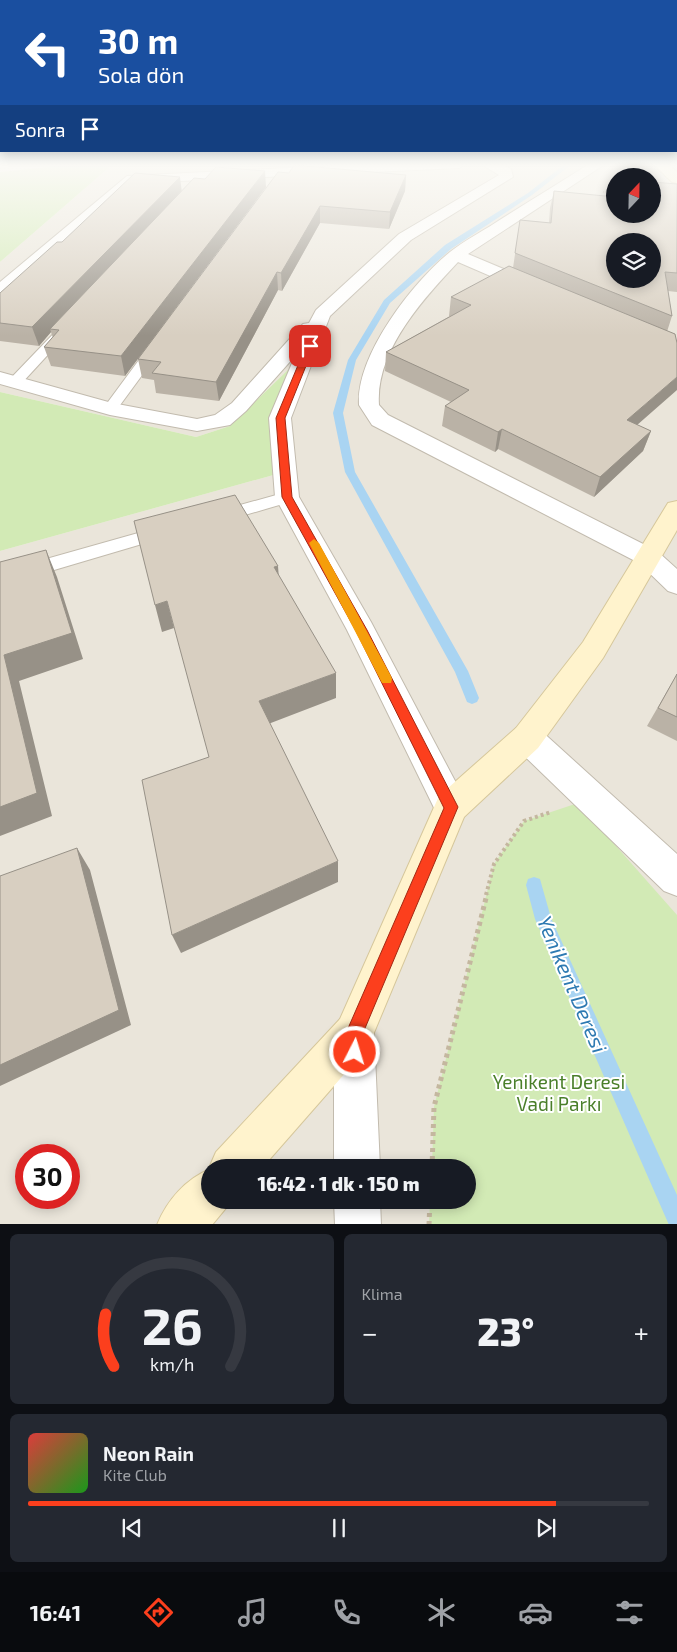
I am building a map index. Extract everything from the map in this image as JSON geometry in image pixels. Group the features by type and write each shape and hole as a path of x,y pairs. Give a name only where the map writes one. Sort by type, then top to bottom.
{"street":[{"path":"0,292 83,221"},
{"path":"8,380 110,409 197,425 222,420 238,408 322,314 405,237 432,221"},
{"path":"509,221 456,255 423,290 396,327 375,366 370,387 369,406 380,420 648,557 677,584"},
{"path":"456,255 544,293"},
{"path":"322,314 280,418 287,497 361,630 452,807"},
{"path":"240,1159 354,1033 452,807 527,738 593,650 677,509"},
{"path":"527,738 677,878"},
{"path":"354,1033 357,1159"},
{"path":"180,1224 201,1202"},
{"path":"357,1209 358,1224"}],"lane":[{"path":"8,380 68,325"},
{"path":"110,409 163,338"},
{"path":"201,522 287,497"},
{"path":"0,579 182,527"}],"path":[{"path":"432,1159 434,1107 494,864 524,821 560,809"},
{"path":"429,1224 430,1209"}],"shaded area":[{"path":"47,221 606,221 606,223 661,223 661,221 677,221 677,1224 0,1224 0,551 277,474 292,366 230,426 196,437 0,392 0,262"}],"green space":[{"path":"0,221 47,221 0,262"},
{"path":"293,365 277,474 0,551 0,392 196,437 230,426"},
{"name":"Yenikent Deresi Vadi Parkı","path":"578,803 677,915 677,1224 429,1224 430,1209 476,1209 476,1159 432,1159 434,1107 494,864 524,821"}],"building":[{"path":"84,221 136,221 32,327 0,323 0,293 57,242 62,242"},
{"path":"153,221 226,221 121,356 44,347 59,330 50,329"},
{"path":"241,221 311,221 281,273 277,272 216,382 152,373 161,362 138,359"},
{"path":"520,221 551,223 551,221 606,221 606,223 661,223 661,221 677,221 677,273 665,272 672,316 515,253"},
{"path":"509,266 675,334 677,343 677,377 627,420 651,431 600,477 502,429 498,432 445,406 469,390 386,352 471,305 451,297"},
{"path":"235,495 278,566 274,567 336,673 259,701 338,861 172,935 142,780 209,757 167,601 155,605 134,521"},
{"path":"46,550 72,633 4,655 37,793 0,807 0,562"},
{"path":"677,674 677,717 658,708"},
{"path":"77,848 119,1010 0,1065 0,876"}],"waterway":[{"path":"472,698 461,671 350,472 338,413 352,360 387,302 448,247 488,221"},
{"name":"Yenikent Deresi","path":"534,885 543,919 677,1219"}],"slow traffic":[{"path":"314,543 386,679"}],"route":[{"path":"310,346 280,418 287,497 361,630 452,807 354,1033 355,1052"}]}
